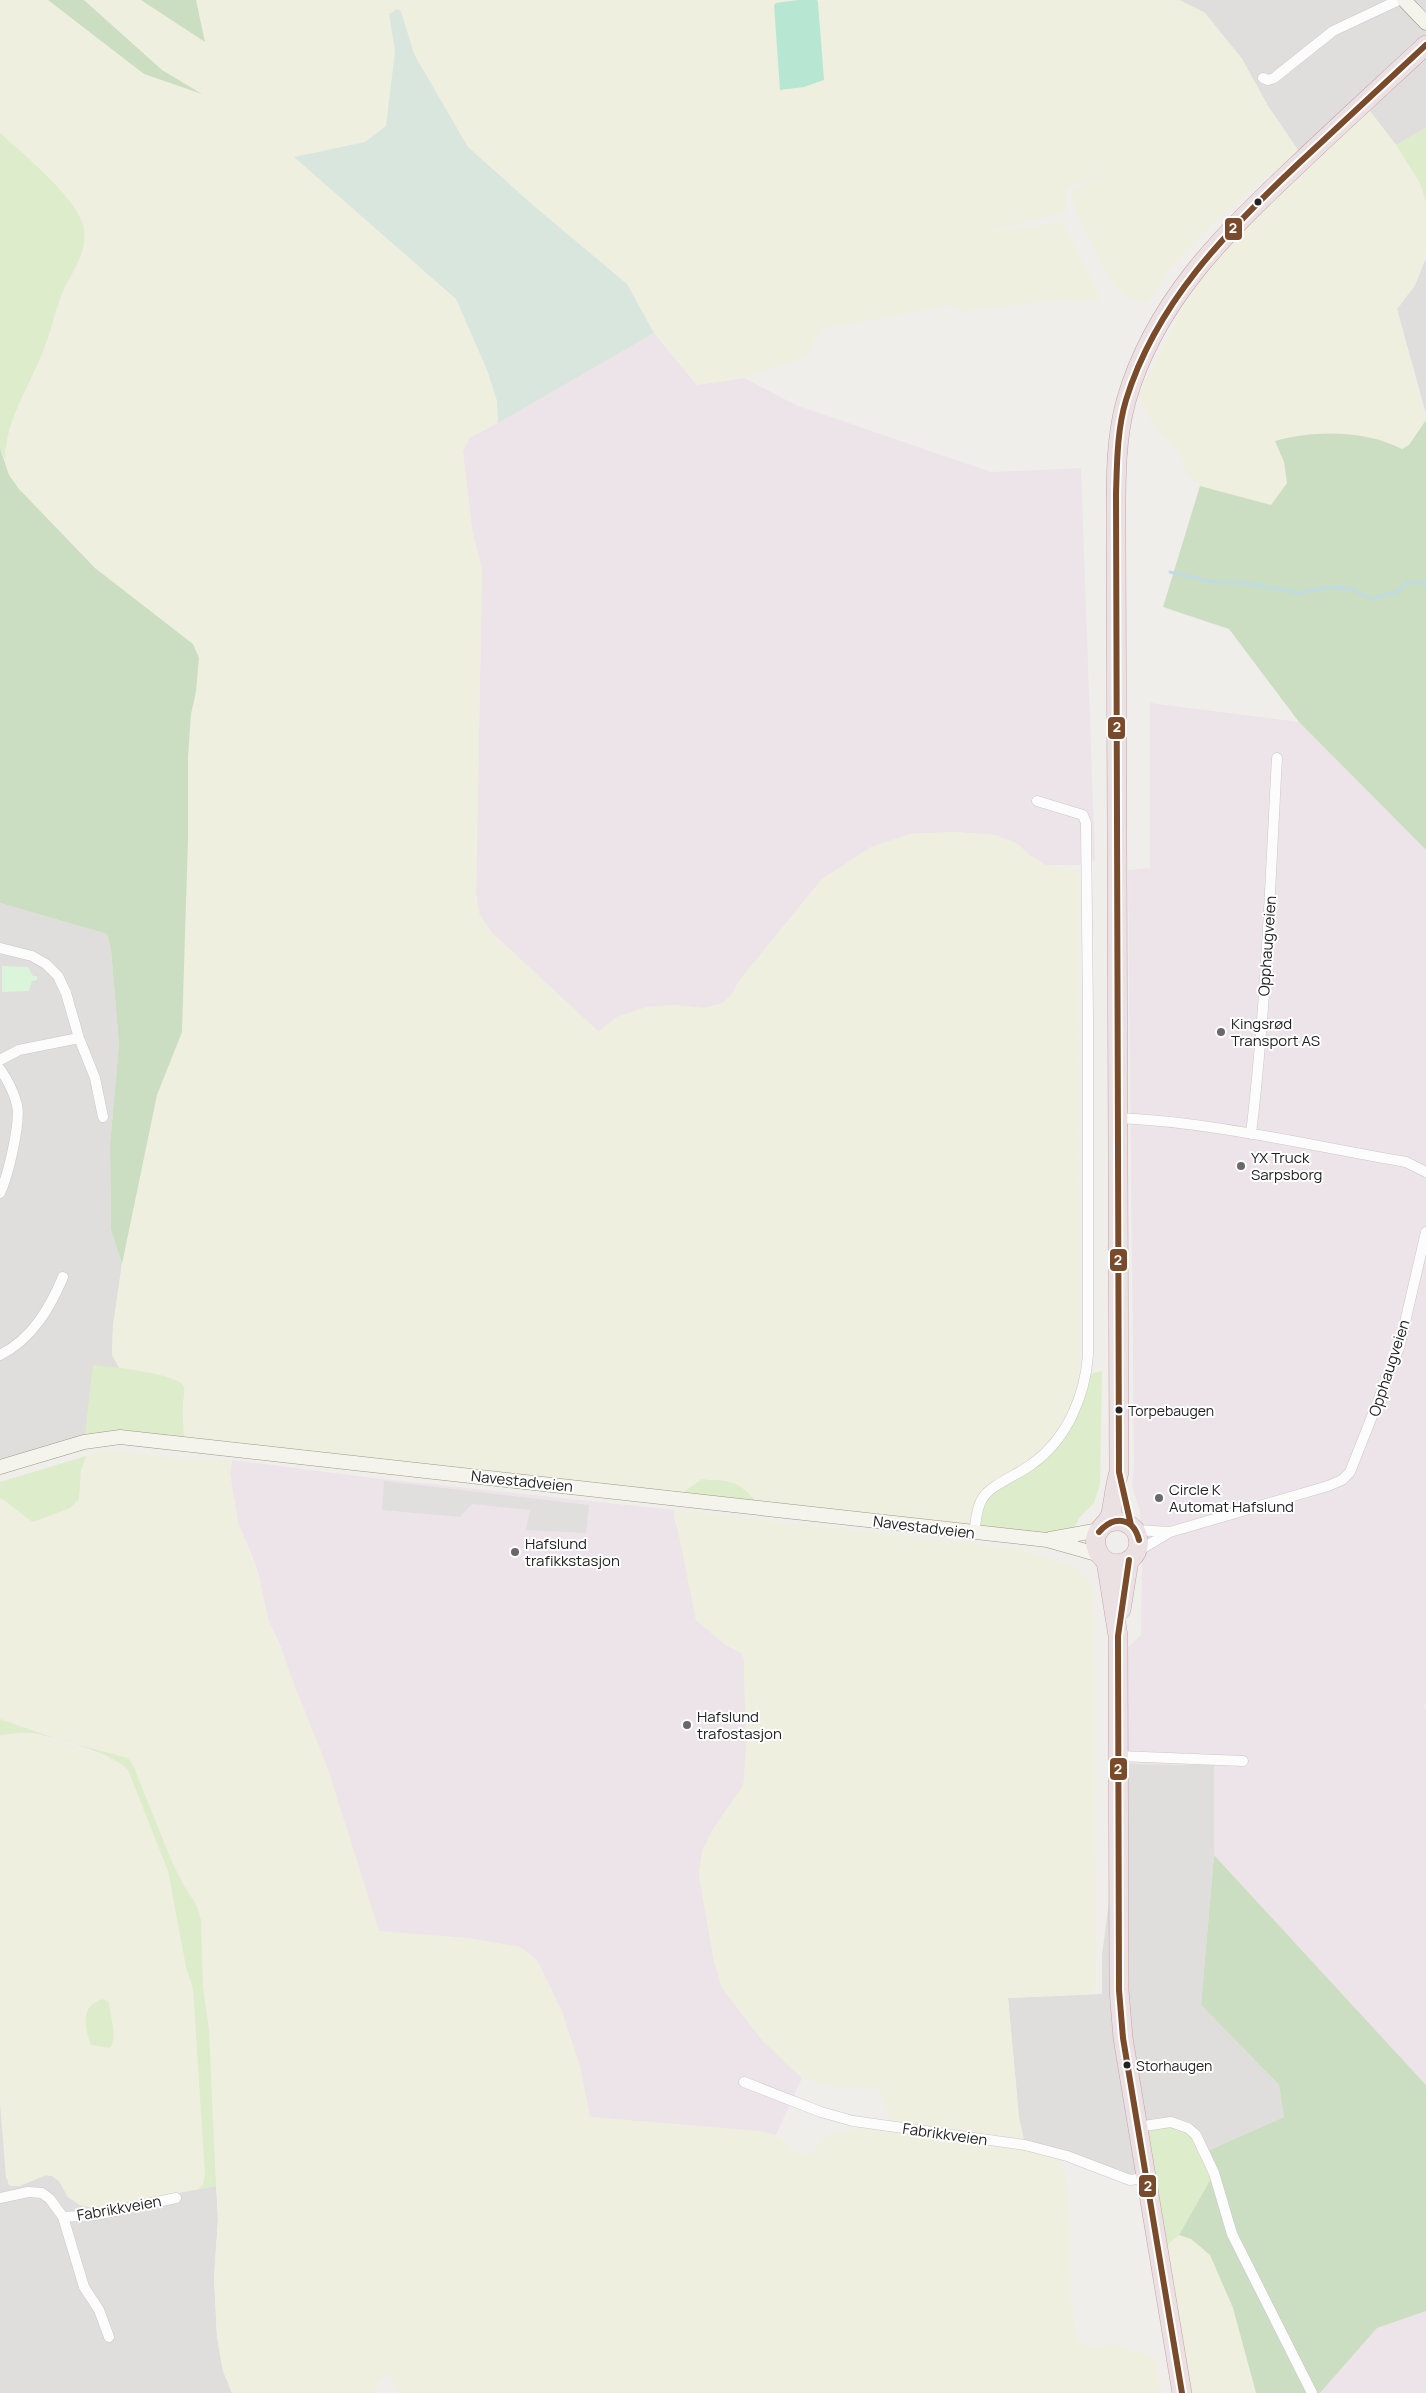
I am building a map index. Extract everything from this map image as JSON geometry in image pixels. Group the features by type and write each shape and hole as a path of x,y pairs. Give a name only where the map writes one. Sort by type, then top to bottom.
{"highway":[{"path":"1182,2393 1123,2038 1119,1990 1118,1636 1133,1556 1139,1539 1133,1527 1119,1472 1116,525 1119,440 1125,403 1145,349 1175,297 1191,274 1221,239 1426,45"},
{"path":"1118,1636 1103,1558 1096,1542 1103,1527 1119,1472"},
{"path":"1103,1527 1118,1520 1133,1527"},
{"path":"1103,1558 1118,1564 1133,1556"}],"street":[{"path":"1263,78 1268,80 1274,78 1333,31 1399,0"},
{"path":"1404,0 1426,23"},
{"name":"Opphaugveien","path":"1251,1134 1258,1075 1270,921 1277,758"},
{"path":"974,1533 982,1499 991,1489 1034,1463 1057,1440 1070,1420 1082,1393 1088,1355 1086,822 1083,815 1076,811 1037,801"},
{"path":"0,948 32,956 46,964 58,976 66,992 79,1038 95,1078 103,1117"},
{"path":"0,1060 19,1050 79,1038"},
{"path":"0,1069 17,1105 18,1118 6,1180 0,1193"},
{"path":"1118,1118 1150,1120 1251,1134 1406,1162 1426,1172"},
{"name":"Opphaugveien","path":"1170,1532 1328,1486 1342,1480 1350,1472 1399,1348 1426,1232"},
{"path":"0,1355 28,1334 40,1321 64,1277"},
{"name":"Navestadveien","path":"0,1467 84,1442 120,1437 612,1490 1046,1540 1103,1558"},
{"name":"Navestadveien","path":"1046,1540 1103,1527"},
{"path":"1133,1527 1170,1532"},
{"path":"1133,1556 1170,1532"},
{"path":"1118,1756 1243,1761"},
{"name":"Fabrikkveien","path":"744,2082 821,2112 853,2121 1025,2145 1067,2156 1130,2180 1146,2178"},
{"path":"1137,2127 1171,2122 1188,2128 1196,2136 1214,2173 1232,2234 1312,2393"},
{"name":"Fabrikkveien","path":"0,2198 28,2192 42,2193 50,2199 63,2217 84,2287 99,2310 109,2337"},
{"name":"Fabrikkveien","path":"63,2217 95,2215 176,2198"}],"shaded area":[{"path":"1179,0 1426,0 1426,128 1396,145 1363,103 1300,153 1268,106 1242,59 1205,13"},
{"path":"397,9 401,11 414,54 468,147 534,206 627,284 654,333 498,423 497,401 487,370 456,299 294,157 365,142 386,126 395,51 389,14"},
{"path":"1426,258 1426,414 1397,309 1415,285"},
{"path":"654,333 697,385 744,378 796,405 991,472 1081,468 1095,860 1086,865 1046,865 1029,855 1018,844 995,835 953,832 910,834 822,879 723,1003 705,1008 673,1005 647,1007 617,1017 599,1032 490,931 479,913 476,894 482,570 472,529 463,452 468,438"},
{"path":"1150,703 1299,722 1426,850 1426,1701 1424,1708 1426,1709 1426,2085 1214,1855 1214,1765 1126,1764 1126,1649 1141,1635 1142,1564 1140,1511 1132,1486 1134,1464 1128,870 1150,868"},
{"path":"0,903 107,934 111,950 119,1044 110,1145 111,1230 122,1264 113,1326 112,1355 119,1367 120,1437 0,1467"},
{"path":"232,1460 374,1478 674,1510 674,1518 710,1631 727,1646 742,1653 744,1660 746,1747 744,1782 713,1829 702,1852 699,1875 714,1961 722,1988 763,2041 802,2078 776,2135 590,2117 580,2067 562,2012 537,1960 520,1947 467,1938 379,1932 281,1647 268,1619 259,1576 238,1523 230,1474"},
{"path":"384,1481 589,1505 586,1533 526,1530 530,1510 472,1504 460,1517 382,1510"},
{"path":"1126,1764 1214,1765 1214,1855 1201,2005 1279,2085 1284,2117 1146,2178 1130,2180 1025,2145 1019,2118 1008,1998 1102,1994 1102,1955"},
{"path":"0,2101 6,2178 19,2186 46,2175 52,2176 59,2181 68,2197 80,2205 89,2207 106,2206 216,2186 218,2220 214,2276 217,2337 223,2371 232,2393 0,2393"},
{"path":"1426,2311 1426,2393 1320,2393 1377,2328"}],"green space":[{"path":"0,0 48,0 144,74 199,93 162,70 84,0 141,0 204,41 196,0 1179,0 1205,13 1242,59 1268,106 1300,153 1264,179 1217,220 1169,269 1151,298 1145,303 1126,297 1116,286 1106,272 1074,208 1071,191 1103,172 1065,188 1067,212 984,233 1063,222 1098,292 1098,301 1049,301 964,311 951,305 821,329 806,357 744,378 697,385 654,333 627,284 534,206 468,147 414,54 401,10 391,26 395,51 386,126 365,142 295,157 457,299 487,370 497,401 498,423 469,438 463,452 472,529 482,570 476,894 479,913 490,931 598,1032 617,1017 647,1007 673,1005 705,1008 723,1003 822,879 871,847 910,834 953,832 995,835 1018,844 1029,855 1046,865 1075,869 1079,876 1080,1355 1078,1376 1070,1420 974,1533 761,1508 729,1481 702,1479 675,1498 184,1443 182,1418 184,1388 119,1367 112,1355 113,1326 122,1264 157,1095 182,1032 188,839 188,758 191,714 196,692 199,658 193,644 95,568 19,489 9,475 5,459 5,442 9,425 45,347 60,299 84,247 84,232 82,221 71,203 0,133"},
{"path":"48,0 84,0 162,70 202,94 144,74"},
{"path":"141,0 196,0 205,42"},
{"path":"817,0 818,3 824,80 804,87 780,90 774,5 776,3"},
{"path":"1364,103 1406,158 1420,183 1426,202 1426,248 1424,261 1415,285 1397,309 1426,420 1409,445 1402,449 1386,441 1276,441 1284,462 1287,484 1271,506 1200,486 1186,473 1179,453 1150,420 1138,395 1185,304 1213,263"},
{"path":"1426,128 1426,202 1420,183 1396,145"},
{"path":"0,133 58,187 77,211 84,232 82,252 60,299 45,346 14,415 6,444 5,459 0,448"},
{"path":"1426,420 1426,850 1299,722 1229,629 1163,607 1200,486 1271,505 1287,483 1284,462 1275,441 1307,435 1356,435 1372,438 1402,449 1409,445"},
{"path":"0,448 9,475 19,489 95,568 193,644 199,658 196,692 191,714 188,758 188,839 182,1032 157,1095 122,1264 111,1230 110,1145 119,1044 111,950 107,934 0,903"},
{"path":"2,966 28,967 33,976 37,976 37,980 32,981 29,991 2,992"},
{"path":"93,1365 156,1374 169,1377 183,1385 184,1443 84,1442"},
{"path":"1102,1371 1100,1484 1094,1503 1079,1518 1074,1528 1062,1531 1024,1535 974,1533 982,1499 1057,1440 1087,1375"},
{"path":"104,1449 175,1458 232,1460 230,1474 238,1523 259,1576 268,1619 328,1769 379,1931 467,1938 520,1947 537,1960 562,2012 580,2066 590,2117 759,2131 776,2135 798,2153 808,2154 814,2151 822,2140 833,2132 889,2126 890,2121 881,2092 877,2089 824,2086 802,2078 763,2041 722,1988 714,1961 699,1875 702,1852 713,1829 744,1782 746,1747 744,1660 742,1653 722,1642 696,1620 674,1510 1021,1549 1076,1567 1090,1583 1094,1593 1096,1987 1091,1994 1008,1998 1019,2118 1025,2145 1058,2153 1066,2178 1069,2204 1071,2301 1076,2336 1087,2348 1117,2344 1132,2352 1146,2353 1156,2360 1161,2393 399,2393 391,2378 385,2374 376,2384 376,2393 232,2393 223,2371 217,2337 214,2276 218,2220 211,2066 209,2029 203,1987 201,1920 197,1906 172,1862 131,1761 60,1740 0,1719 0,1498 10,1503 24,1517 79,1499 81,1470 86,1456"},
{"path":"86,1456 81,1470 79,1499 70,1508 33,1522 0,1498 0,1482"},
{"path":"702,1479 735,1484 748,1492 761,1508 675,1498"},
{"path":"0,1719 55,1738 31,1733 0,1735"},
{"path":"30,1733 113,1758 128,1770 168,1871 186,1967 193,1989 205,2174 203,2184 198,2189 106,2206 89,2207 80,2205 68,2197 59,2181 52,2176 46,2175 19,2186 8,2184 0,2101 0,1735","holes":["108,2003 113,2030 86,2027"]},
{"path":"72,1743 128,1758 133,1765 172,1862 197,1906 201,1920 203,1987 209,2029 216,2186 198,2189 203,2184 205,2174 193,1989 186,1967 168,1871 128,1770 111,1758"},
{"path":"1214,1855 1426,2085 1426,2311 1377,2328 1320,2393 1256,2393 1233,2308 1210,2255 1191,2239 1179,2235 1214,2173 1205,2152 1284,2117 1279,2085 1201,2005"},
{"path":"104,1999 109,2003 113,2026 113,2038 110,2048 91,2045 86,2024 87,2011 96,2002"},
{"path":"1171,2122 1188,2128 1214,2173 1179,2235 1159,2252 1137,2127"},
{"path":"1179,2235 1191,2239 1210,2255 1233,2308 1256,2393 1182,2393 1159,2252"}],"waterway":[{"path":"1170,572 1208,581 1252,584 1299,593 1328,587 1348,588 1372,599 1397,592 1407,582 1425,584 1426,587"}],"transit line":[{"name":"2","path":"1131,1525 1119,1472 1116,494 1118,447 1123,411 1139,365 1155,332 1196,271 1271,190 1426,45"},
{"name":"2","path":"1099,1532 1110,1523 1122,1521 1132,1526 1139,1540"},
{"name":"2","path":"1129,1560 1118,1636 1119,1990 1123,2038 1182,2393"}],"place":[{"name":"Kingsrød Transport AS","path":"1221,1032"},
{"name":"YX Truck Sarpsborg","path":"1241,1166"},
{"name":"Torpebaugen","path":"1119,1410"},
{"name":"Circle K Automat Hafslund","path":"1159,1498"},
{"name":"Hafslund trafikkstasjon","path":"515,1552"},
{"name":"Hafslund trafostasjon","path":"687,1725"},
{"name":"Storhaugen","path":"1127,2065"}]}
